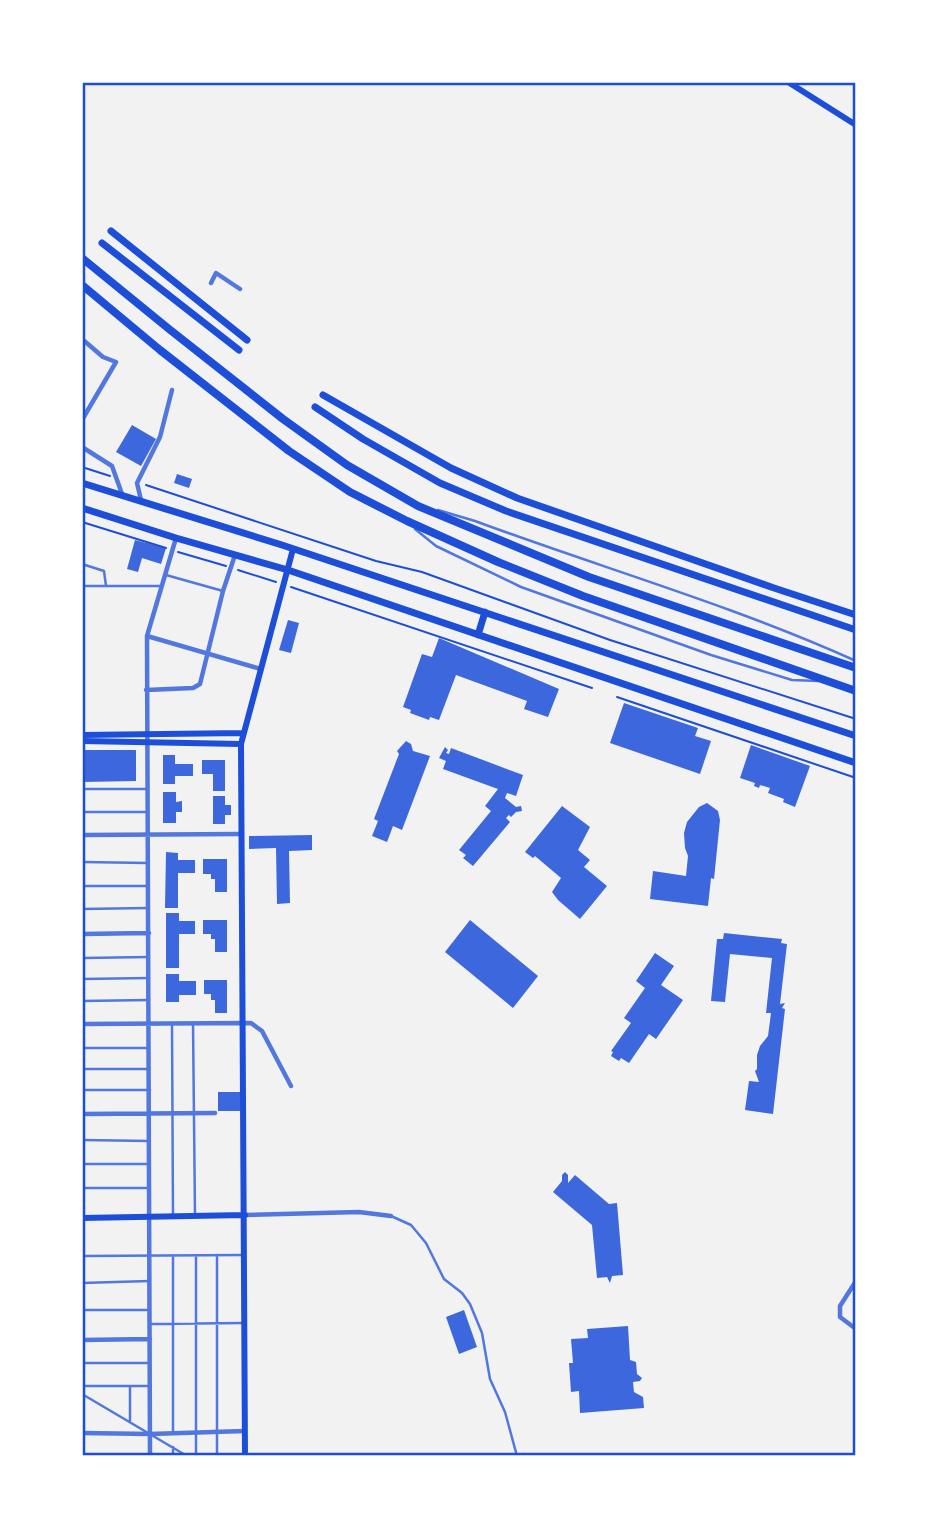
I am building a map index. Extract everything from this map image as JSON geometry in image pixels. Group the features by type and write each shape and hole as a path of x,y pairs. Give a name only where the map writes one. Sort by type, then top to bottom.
{"highway":[{"path":"82,258 283,419 347,465 418,506 589,577 856,668"},
{"path":"82,285 289,451 350,492 498,562 583,596 856,691"}],"main road":[{"path":"788,82 856,125"},
{"path":"111,231 247,340"},
{"path":"102,243 239,350"},
{"path":"323,396 451,468 517,498 856,615"},
{"path":"315,407 363,439 440,483 506,511 856,630"},
{"path":"82,483 485,611 856,736"},
{"path":"82,508 288,570 856,763"},
{"path":"245,1456 240,744 293,549"},
{"path":"478,635 485,611"},
{"path":"82,741 244,733"},
{"path":"82,735 240,744"},
{"path":"82,1218 245,1215"}],"street":[{"path":"211,283 216,272 240,289"},
{"path":"82,420 116,362 83,341"},
{"path":"141,500 137,483 160,438 172,390"},
{"path":"82,447 112,466 122,494"},
{"path":"150,1456 147,636 176,538"},
{"path":"146,690 193,688 200,684 223,591 235,555"},
{"path":"147,636 261,669"},
{"path":"82,835 242,834"},
{"path":"82,934 149,933"},
{"path":"82,1024 251,1023 262,1031 291,1086"},
{"path":"82,1114 215,1113"},
{"path":"245,1215 359,1212 391,1216"},
{"path":"856,1281 840,1306 841,1317 856,1329"},
{"path":"82,1340 150,1339"},
{"path":"82,1433 245,1431"}],"lane":[{"path":"418,506 475,521 744,614 856,661"},
{"path":"407,521 421,536 436,546 521,587 711,655 792,680 822,681"},
{"path":"82,564 104,571 106,586"},
{"path":"166,575 223,591"},
{"path":"82,586 162,586"},
{"path":"82,789 147,789"},
{"path":"82,812 147,812"},
{"path":"82,862 148,863"},
{"path":"82,886 148,886"},
{"path":"82,909 148,908"},
{"path":"82,958 149,957"},
{"path":"82,979 149,978"},
{"path":"82,1001 149,1000"},
{"path":"193,1023 195,1216"},
{"path":"172,1024 173,1217"},
{"path":"82,1048 150,1048"},
{"path":"82,1069 150,1069"},
{"path":"82,1090 150,1090"},
{"path":"82,1140 149,1141"},
{"path":"82,1164 149,1164"},
{"path":"82,1188 149,1188"},
{"path":"391,1216 411,1225 426,1243 444,1279 462,1293 470,1304 482,1333 490,1379 505,1412 517,1456"},
{"path":"216,1456 217,1255"},
{"path":"82,1256 245,1255"},
{"path":"173,1256 173,1432"},
{"path":"196,1256 196,1456"},
{"path":"82,1283 149,1282"},
{"path":"82,1310 150,1310"},
{"path":"150,1324 245,1323"},
{"path":"82,1363 150,1363"},
{"path":"82,1386 150,1386"},
{"path":"130,1386 130,1422"},
{"path":"82,1395 187,1456"},
{"path":"173,1447 173,1456"}],"path":[{"path":"82,467 116,478"},
{"path":"137,483 376,561 422,572 618,642 856,719"},
{"path":"82,522 231,567 592,688"},
{"path":"617,697 856,778"}],"building":[{"path":"132,425 156,439 141,466 116,452"},
{"path":"177,474 192,479 189,488 174,483"},
{"path":"135,540 166,548 161,564 142,558 138,572 127,569"},
{"path":"288,620 299,623 291,653 279,650"},
{"path":"439,638 559,689 548,717 524,709 527,701 456,675 439,720 430,717 429,720 410,713 411,710 403,707 422,654 432,657"},
{"path":"624,703 698,728 695,736 711,741 700,774 610,743"},
{"path":"406,741 411,744 413,751 430,756 402,830 393,826 387,842 372,836 378,821 374,819 399,754 397,751"},
{"path":"751,745 810,766 795,807 768,793 770,788 760,785 759,788 754,786 755,783 740,778"},
{"path":"445,747 448,750 446,753 449,754 451,748 523,775 516,796 507,793 505,798 516,807 521,806 522,811 506,818 510,822 473,866 463,858 466,855 459,850 491,811 485,806 498,789 443,769 446,761 439,758"},
{"path":"82,750 136,750 136,781 82,782"},
{"path":"163,755 175,755 175,764 193,764 193,776 175,776 175,784 163,784"},
{"path":"202,760 225,760 225,791 213,791 213,774 202,774"},
{"path":"163,792 176,792 176,802 182,801 182,812 176,812 176,823 163,823"},
{"path":"213,796 225,796 225,805 231,805 231,815 225,815 225,824 213,824"},
{"path":"707,803 718,811 720,820 714,879 711,878 708,906 650,899 653,871 686,876 688,856 684,833 687,822 699,807"},
{"path":"562,806 590,827 578,850 590,860 584,867 607,886 580,919 552,892 561,878 535,856 533,858 525,852"},
{"path":"312,835 312,850 289,851 290,903 277,904 276,848 249,849 249,836"},
{"path":"166,852 178,853 178,860 195,860 195,873 178,873 178,908 165,908"},
{"path":"203,859 227,859 227,892 215,892 215,879 211,879 211,874 203,874"},
{"path":"166,913 179,913 179,921 195,921 195,934 179,934 179,968 166,968"},
{"path":"203,920 227,920 227,952 215,952 215,939 211,939 211,934 203,934"},
{"path":"470,920 538,976 513,1008 445,952"},
{"path":"724,933 782,939 781,943 787,944 780,1004 785,1003 782,1008 785,1009 773,1114 745,1110 749,1081 759,1082 755,1071 757,1055 768,1036 771,1013 766,1013 772,958 730,954 725,1002 711,1001 717,939 723,939"},
{"path":"655,953 674,966 661,985 683,1000 656,1039 649,1034 629,1063 621,1058 619,1061 611,1056 611,1051 631,1023 624,1018 645,988 636,981"},
{"path":"166,974 179,974 179,981 196,981 196,995 179,995 179,1002 166,1002"},
{"path":"204,980 227,980 227,1013 215,1013 215,1000 211,1000 211,994 204,994"},
{"path":"218,1092 240,1092 240,1111 218,1111"},
{"path":"565,1172 568,1175 568,1183 575,1175 609,1204 617,1203 623,1275 612,1276 610,1283 607,1277 597,1278 592,1225 553,1192"},
{"path":"464,1310 477,1347 459,1354 446,1317"},
{"path":"628,1326 630,1360 636,1362 637,1374 642,1378 633,1382 634,1392 643,1397 644,1408 580,1413 579,1391 571,1392 571,1339 588,1338 587,1329"}]}
